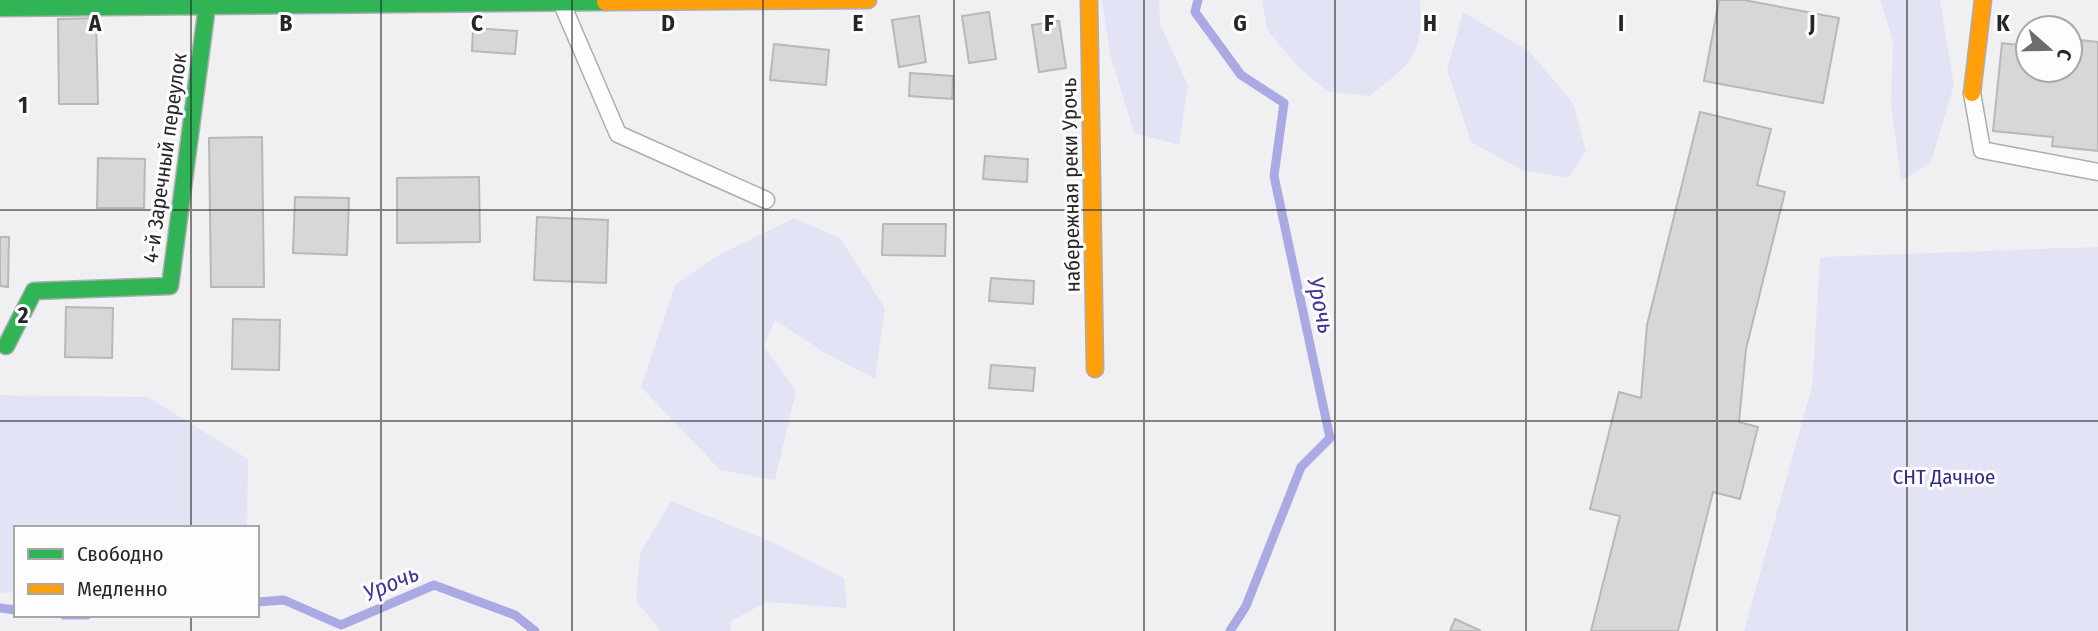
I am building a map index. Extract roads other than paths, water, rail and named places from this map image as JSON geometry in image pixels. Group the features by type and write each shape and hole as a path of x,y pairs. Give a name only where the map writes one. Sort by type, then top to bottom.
{"street":[{"path":"0,8 868,0"},
{"name":"набережная реки Урочь","path":"1089,0 1095,369"},
{"path":"1972,93 1983,0"},
{"name":"4-й Заречный переулок","path":"6,346 34,291 170,286 207,6"}],"lane":[{"path":"562,2 618,134 766,200"},
{"path":"1972,93 1982,150 2098,172"}],"waterway":[{"name":"Урочь","path":"1198,0 1195,12 1241,75 1284,103 1274,176 1330,438 1301,467 1246,606 1230,631"},
{"name":"Урочь","path":"259,602 284,600 341,625 434,585 515,615 535,631"},
{"name":"Урочь","path":"0,608 14,610"}],"park label":[{"name":"СНТ Дачное","path":"1944,477"}]}
